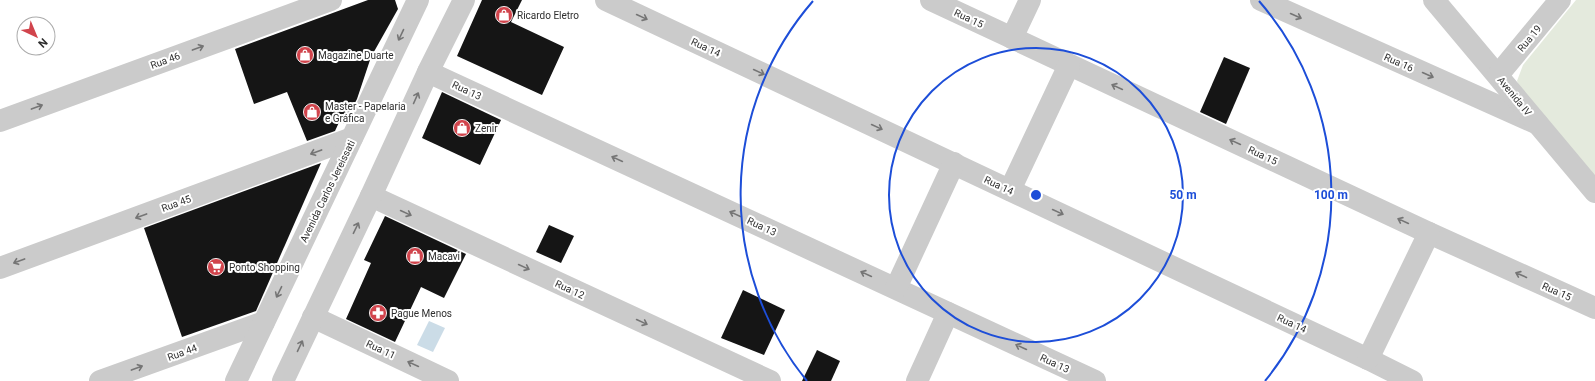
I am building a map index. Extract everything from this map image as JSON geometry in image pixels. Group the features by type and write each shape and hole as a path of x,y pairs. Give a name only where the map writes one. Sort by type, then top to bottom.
{"street":[{"name":"Rua 46","path":"0,121 331,0"},
{"name":"Avenida Carlos Jereissati","path":"236,381 418,0"},
{"path":"283,381 428,72 464,0"},
{"name":"Rua 14","path":"606,0 1412,381"},
{"name":"Rua 15","path":"931,0 1429,233 1595,308"},
{"path":"1012,38 1030,0"},
{"name":"Rua 16","path":"1261,0 1538,124"},
{"name":"Avenida IV","path":"1434,0 1595,192"},
{"name":"Rua 19","path":"1498,75 1560,0"},
{"path":"1010,190 1069,65"},
{"name":"Rua 13","path":"428,72 1095,381"},
{"name":"Rua 45","path":"0,268 352,138"},
{"path":"896,288 954,164"},
{"name":"Rua 12","path":"371,196 770,381"},
{"path":"1368,359 1429,233"},
{"path":"917,381 948,313"},
{"name":"Rua 11","path":"313,318 448,381"},
{"name":"Rua 44","path":"100,381 264,322"}],"shaded area":[{"path":"1576,0 1595,0 1595,178 1523,94 1517,81 1523,65"}],"water":[{"path":"429,321 445,328 433,352 417,345"}],"building":[{"name":"Magazine Duarte","path":"368,0 395,0 398,9 371,57 357,99 344,124 341,118 335,131 307,141 287,92 254,104 235,49"},
{"path":"482,0 522,0 511,22 564,47 542,95 457,56"},
{"path":"1224,57 1250,68 1226,124 1200,112"},
{"name":"Zenir","path":"442,92 501,120 480,165 422,138"},
{"name":"Ponto Shopping","path":"321,163 256,311 182,337 144,228"},
{"path":"385,216 466,254 444,298 421,287 395,342 346,319 371,263 364,260"},
{"path":"549,225 574,236 561,263 536,252"},
{"path":"743,290 785,310 764,355 721,338"},
{"path":"817,350 840,361 831,381 802,381"}],"place":[{"name":"Ricardo Eletro","path":"504,15"},
{"name":"Magazine Duarte","path":"305,55"},
{"name":"Master - Papelaria e Gráfica","path":"312,112"},
{"name":"Zenir","path":"462,128"},
{"name":"Macavi","path":"415,256"},
{"name":"Ponto Shopping","path":"216,267"},
{"name":"Pague Menos","path":"378,313"}]}
